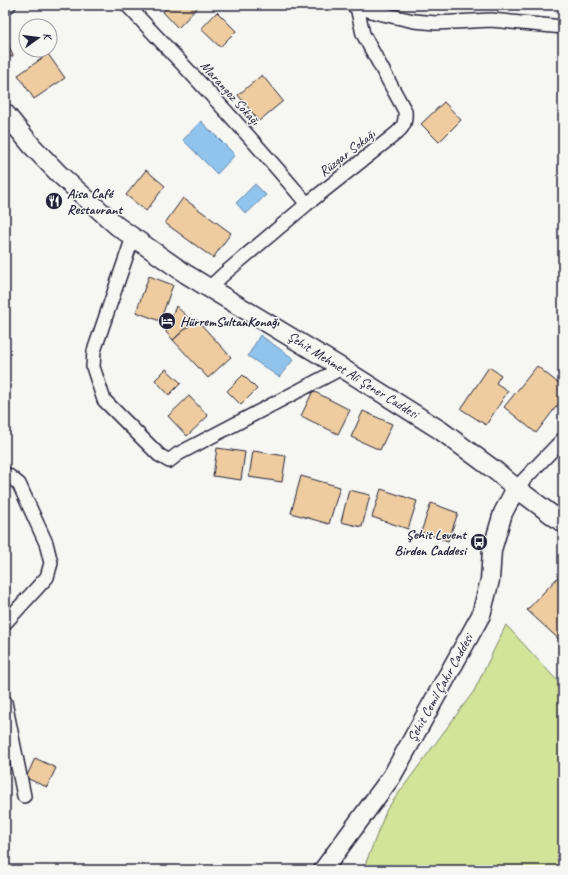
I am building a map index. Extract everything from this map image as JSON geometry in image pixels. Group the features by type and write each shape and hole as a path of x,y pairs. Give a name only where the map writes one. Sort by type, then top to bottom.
{"main road":[{"name":"Şehit Mehmet Ali Şener Caddesi","path":"5,113 32,146 59,174 117,226 186,274 342,368 440,430 563,523"},
{"name":"Şehit Cemil Çakır Caddesi","path":"323,870 392,776 481,615 490,580 492,550 503,513 516,488"}],"street":[{"path":"5,8 9,5"},
{"name":"Marangoz Sokağı","path":"127,5 204,87 307,204"},
{"path":"354,6 414,21 436,23 491,20 563,28"},
{"name":"Rüzgar Sokağı","path":"209,288 307,204 402,129 405,120 405,111 363,34 354,6"},
{"path":"133,237 94,351 93,368 104,400 159,455 169,461 178,454 342,368"},
{"path":"516,488 563,440"},
{"path":"5,474 10,476 19,484 46,543 51,563 47,577 5,623"},
{"path":"5,702 24,796"}],"green space":[{"path":"506,625 563,687 563,870 363,870 387,809 474,691"}],"water":[{"path":"201,121 235,155 217,174 183,140"},
{"path":"255,184 266,195 246,214 236,203"},
{"path":"260,335 294,359 279,377 248,356"}],"building":[{"path":"61,5 74,5 65,11"},
{"path":"170,5 195,5 198,7 178,28 163,12"},
{"path":"217,12 236,31 220,47 201,29"},
{"path":"5,37 13,56 5,59"},
{"path":"42,58 51,58 65,78 34,99 18,75"},
{"path":"262,75 283,101 259,121 238,95"},
{"path":"444,102 461,120 439,142 421,124"},
{"path":"146,170 165,186 146,211 126,195"},
{"path":"183,198 231,233 213,258 165,223"},
{"path":"149,276 173,285 160,321 136,312"},
{"path":"176,306 193,322 173,340 166,332"},
{"path":"196,319 231,357 208,378 173,340"},
{"path":"537,366 563,387 563,398 536,433 504,407"},
{"path":"489,367 501,375 496,383 508,391 486,425 461,409"},
{"path":"166,369 181,383 169,395 155,380"},
{"path":"243,375 257,389 241,405 227,391"},
{"path":"313,391 350,410 338,434 301,416"},
{"path":"189,396 208,416 187,436 168,416"},
{"path":"363,411 392,424 380,450 351,437"},
{"path":"217,448 245,452 241,480 213,476"},
{"path":"253,451 286,456 282,482 249,477"},
{"path":"301,476 340,487 329,524 291,513"},
{"path":"381,489 417,501 408,529 372,517"},
{"path":"349,490 370,495 362,527 341,522"},
{"path":"431,503 458,513 448,541 421,532"},
{"path":"560,575 563,578 563,643 527,610"},
{"path":"35,758 56,768 47,787 26,778"}],"place":[{"name":"Aisa Café Restaurant","path":"54,201"},
{"name":"HürremSultanKonağı","path":"167,321"},
{"name":"Şehit Levent Birden Caddesi","path":"479,542"}]}
